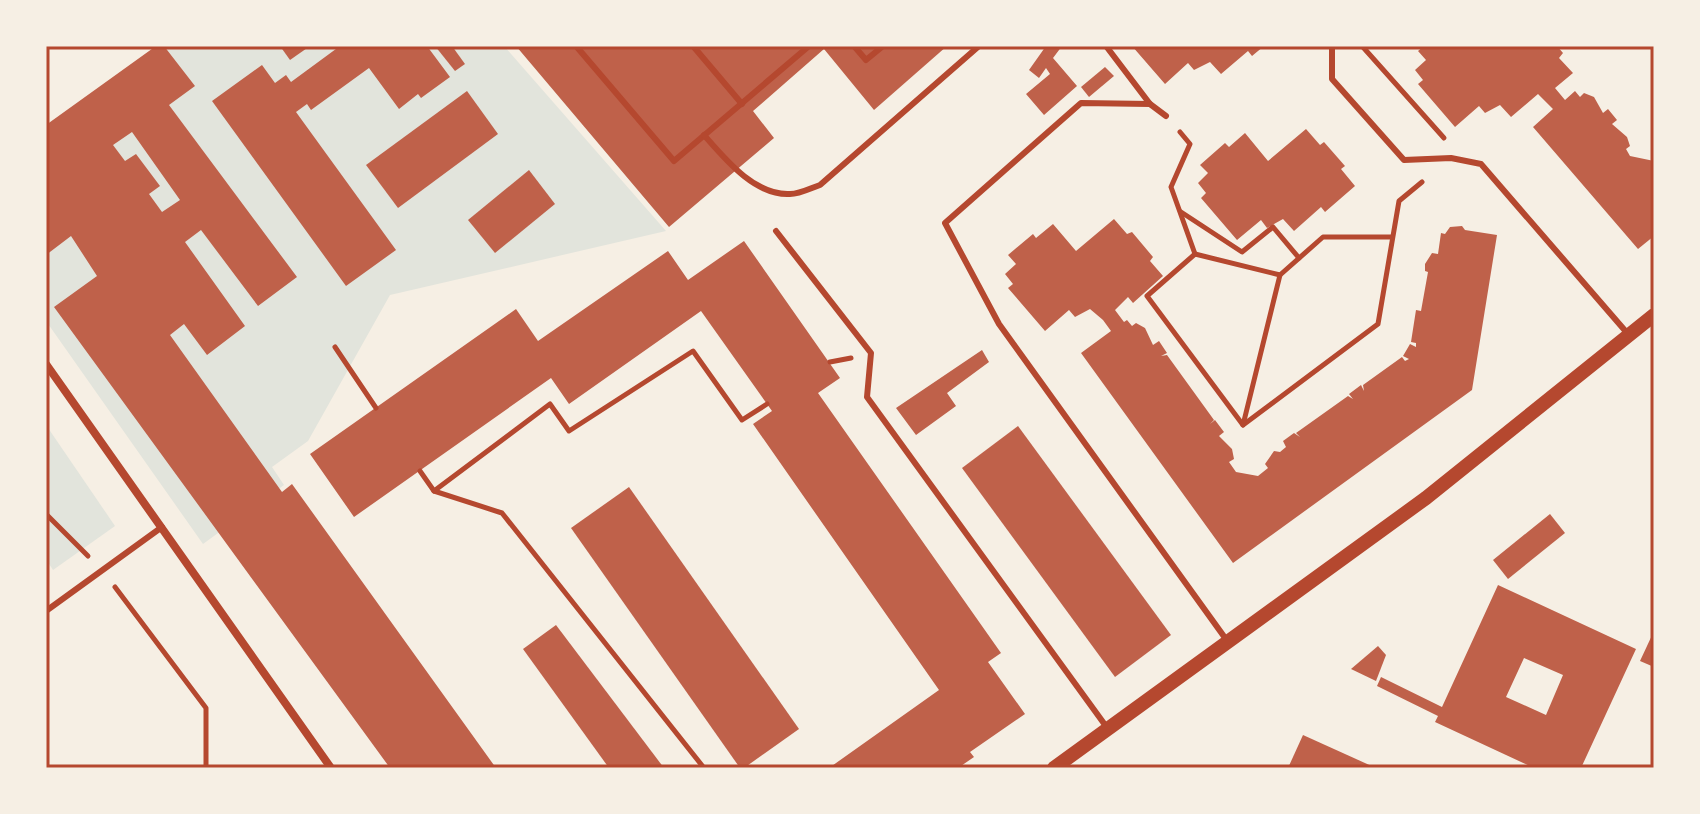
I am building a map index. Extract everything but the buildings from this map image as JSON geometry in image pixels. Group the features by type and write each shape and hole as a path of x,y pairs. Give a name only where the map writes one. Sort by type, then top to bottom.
{"street":[{"path":"1054,768 1426,498 1654,315"},
{"path":"46,364 331,768"}],"lane":[{"path":"576,46 674,161 809,46"},
{"path":"693,46 742,104"},
{"path":"854,46 866,60 883,46"},
{"path":"704,135 725,159 762,190 790,194 820,185 979,46"},
{"path":"1106,46 1150,104 1166,116"},
{"path":"1332,46 1332,79 1404,160 1451,158 1481,164 1630,336"},
{"path":"1150,104 1081,103 945,223 999,324 1228,642"},
{"path":"776,231 871,353 867,397 1108,729"},
{"path":"46,611 162,527"}],"path":[{"path":"1243,425 1378,324 1399,201 1451,158 1442,134 1362,46"},
{"path":"1166,116 1190,144 1171,187 1195,254"},
{"path":"1180,212 1242,252 1273,227 1299,258"},
{"path":"1243,425 1280,275 1323,237 1392,237"},
{"path":"1195,254 1280,275"},
{"path":"1195,254 1147,296 1243,425"},
{"path":"335,347 376,408"},
{"path":"434,491 550,404 569,431 693,351 742,420 767,404"},
{"path":"420,471 434,491 502,513 704,768"},
{"path":"46,514 102,570 206,708 206,768"}],"shaded area":[{"path":"157,46 504,46 666,231 390,295 308,441 272,467 284,485 203,544 46,321 46,131"},
{"path":"46,425 115,526 53,570 46,559"}]}
